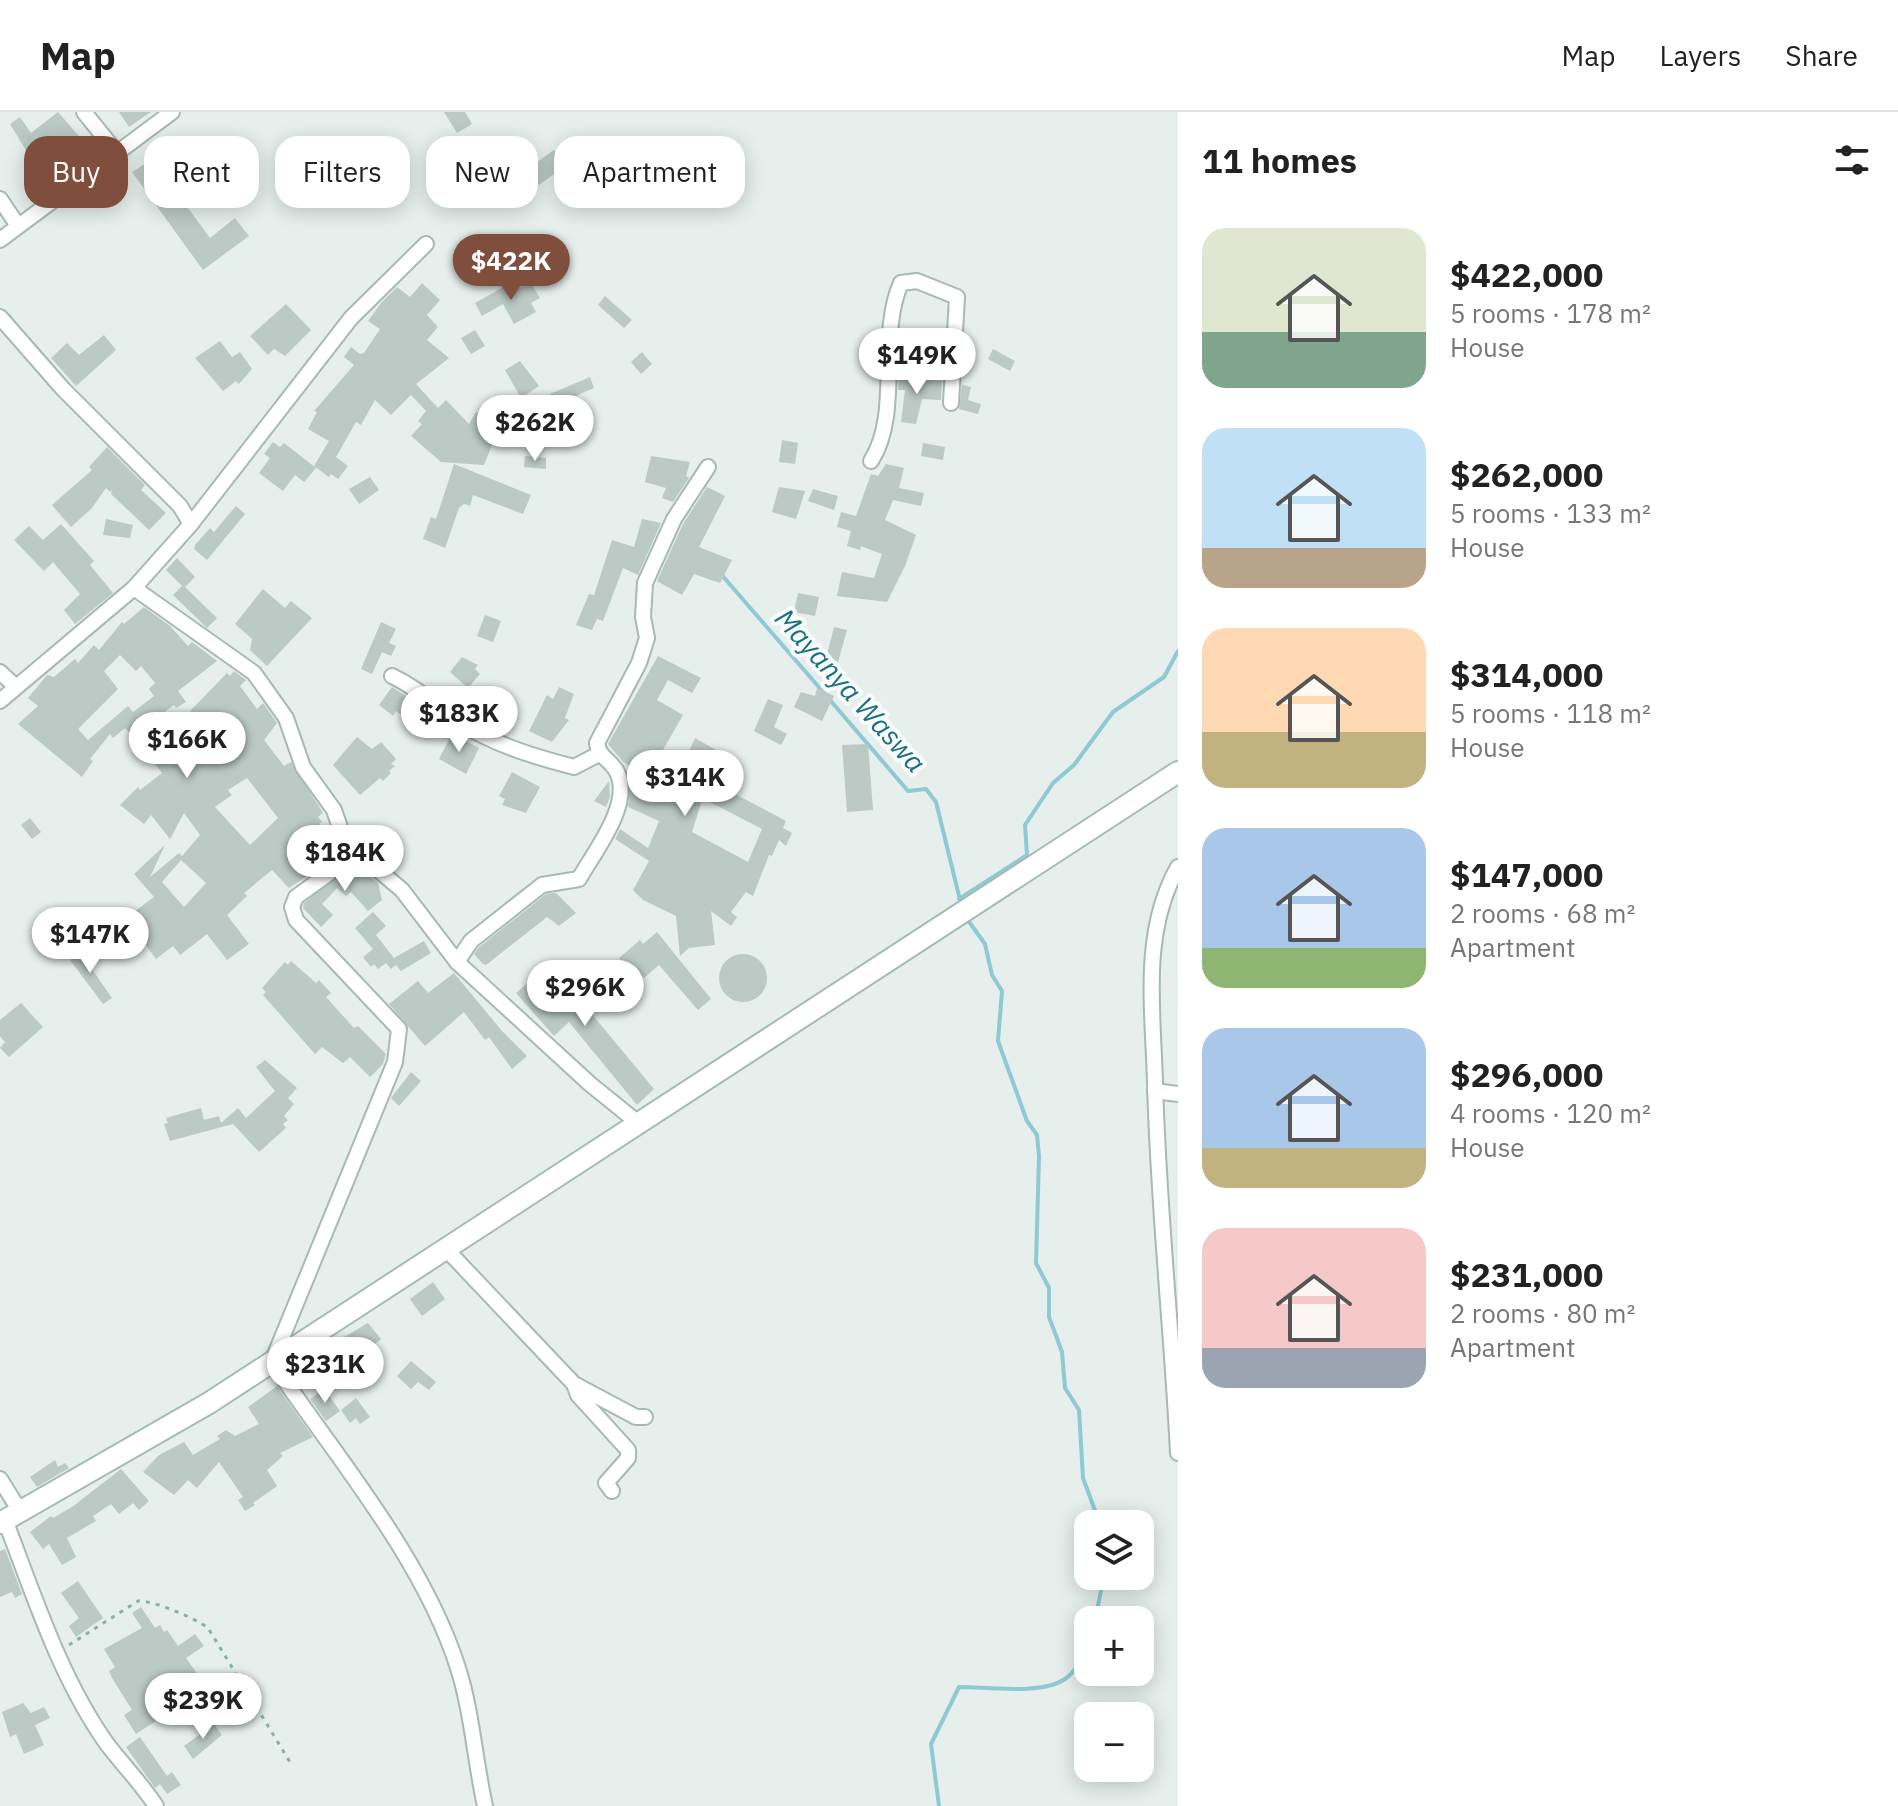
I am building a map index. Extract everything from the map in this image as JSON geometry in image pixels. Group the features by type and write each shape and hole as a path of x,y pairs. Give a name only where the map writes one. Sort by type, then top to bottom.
{"street":[{"path":"84,112 103,136"},
{"path":"128,145 172,112"},
{"path":"0,199 18,226"},
{"path":"0,240 42,208"},
{"path":"0,701 134,588 191,524 351,318 426,244"},
{"path":"871,461 878,450 884,426 888,341 901,283 917,281 957,297 951,403"},
{"path":"0,317 63,389 180,506 191,524"},
{"path":"457,962 471,941 542,885 579,879 619,812 622,789 617,771 599,754 597,743 639,663 647,638 643,617 645,583 674,519 708,467"},
{"path":"134,588 254,673 275,698 286,718 303,767 334,810 348,854 328,874 296,897 293,912 296,920 399,1029 395,1062 272,1362"},
{"path":"0,672 15,686"},
{"path":"392,676 416,687 463,724 503,745 574,767 599,754"},
{"path":"9,1519 209,1403 1178,772"},
{"path":"345,842 402,890 457,962 590,1084 637,1122"},
{"path":"1178,867 1160,905 1151,958 1155,1091 1178,1453"},
{"path":"1155,1091 1178,1094"},
{"path":"447,1250 574,1384 636,1417 645,1417"},
{"path":"272,1362 383,1521 431,1603 458,1669 485,1806"},
{"path":"574,1384 578,1395 628,1450 628,1458 606,1483 612,1491"},
{"path":"0,1479 9,1519 56,1648 106,1743 135,1773 156,1806"}],"path":[{"path":"56,1648 87,1636 138,1601 147,1600 175,1614 196,1618 208,1628 290,1762"}],"building":[{"path":"58,112 79,136 24,136 24,147 10,124 20,117 31,133"},
{"path":"119,112 151,112 129,127"},
{"path":"444,112 465,112 472,124 457,133"},
{"path":"554,150 554,174 539,185 538,184 538,161"},
{"path":"144,164 144,189 132,172"},
{"path":"158,208 188,208 210,238 235,218 249,236 203,270"},
{"path":"422,283 440,300 427,315 438,327 427,340 449,358 416,384 438,408 446,400 469,424 476,412 506,425 497,441 494,440 484,465 441,462 411,436 422,424 418,421 426,411 411,395 391,415 375,400 361,425 356,422 336,457 348,466 338,479 331,474 329,477 314,466 329,441 308,429 317,412 314,411 354,365 344,357 351,347 360,354 364,353 380,329 368,321 381,303 397,287 410,297"},
{"path":"531,283 540,298 531,303 536,312 514,324 503,304 482,316 475,303 507,285 510,292"},
{"path":"605,296 632,320 624,328 598,305"},
{"path":"286,304 311,330 285,356 274,349 268,355 250,336"},
{"path":"475,330 485,346 471,354 461,338"},
{"path":"902,330 921,333 917,358 899,356"},
{"path":"104,335 116,350 76,386 51,358 67,343 79,355"},
{"path":"220,341 232,357 240,352 252,369 239,384 236,381 223,391 195,358"},
{"path":"993,349 1015,361 1010,371 988,359"},
{"path":"642,352 652,364 641,374 631,362"},
{"path":"520,361 539,386 521,398 505,370"},
{"path":"590,377 594,388 555,405 550,394"},
{"path":"899,377 942,381 941,400 922,399 916,424 901,422 905,390 898,390"},
{"path":"962,385 971,387 968,400 981,404 978,414 959,409"},
{"path":"529,401 547,433 538,438 520,406"},
{"path":"782,440 798,443 795,464 779,462"},
{"path":"273,442 280,447 284,443 316,468 304,482 295,475 283,491 259,473 270,458 264,454"},
{"path":"923,443 945,447 943,460 921,456"},
{"path":"107,447 145,485 141,490 166,513 149,530 111,494 112,490 110,492 106,488 92,508 71,527 52,505 92,470 89,467"},
{"path":"525,456 546,458 546,469 524,467"},
{"path":"651,456 690,462 686,476 689,478 673,502 662,498 666,488 645,482"},
{"path":"454,464 531,495 523,514 473,495 470,506 464,504 459,508 445,548 423,539 431,517 436,519"},
{"path":"886,464 904,468 899,488 924,493 921,506 893,500 885,520 916,535 905,566 887,602 837,596 842,572 874,578 882,554 861,546 860,550 847,546 851,531 837,527 841,512 856,516 871,474 878,476"},
{"path":"370,477 379,490 359,504 349,489"},
{"path":"707,487 725,496 699,547 732,560 720,583 694,574 682,595 657,581 683,524"},
{"path":"779,487 805,491 796,519 772,512"},
{"path":"813,489 838,496 834,510 808,501"},
{"path":"236,506 245,514 207,560 194,549 195,545 210,528 214,532"},
{"path":"106,519 133,525 130,538 103,535"},
{"path":"642,519 661,523 638,575 623,568 603,621 597,619 592,630 576,625 589,594 594,595 612,540 634,547"},
{"path":"61,524 94,561 90,565 113,593 75,624 64,610 80,594 53,562 44,571 14,540 29,526 43,540"},
{"path":"177,558 195,577 185,587 217,618 207,628 173,595 182,586 166,570"},
{"path":"263,589 285,608 291,601 312,618 267,666 250,650 252,639 235,624"},
{"path":"798,593 819,597 815,616 794,612"},
{"path":"144,607 170,626 188,646 192,642 217,661 178,691 186,702 176,708 174,705 145,727 163,749 199,720 190,711 227,673 230,676 234,671 246,680 240,686 257,709 263,703 277,723 264,740 284,766 291,762 323,813 318,817 322,822 319,824 333,839 337,851 322,866 289,888 272,870 244,893 247,896 227,915 249,944 227,960 207,934 180,955 173,946 156,959 126,918 154,897 134,874 165,845 150,877 179,853 182,856 200,835 184,813 170,839 151,815 144,824 120,805 138,787 140,790 162,773 133,736 125,728 113,738 110,734 90,759 93,761 82,777 18,724 38,706 28,698 47,675 54,677 75,659 78,663 94,645 99,650 122,622 124,624","holes":["120,655 136,671 141,666 155,683 149,689 154,696 133,712 128,706 88,740 78,729 118,689 104,671","247,778 278,818 250,845 215,807 232,795 228,790","181,860 206,883 184,907 162,882"]},
{"path":"485,615 501,621 493,642 477,636"},
{"path":"381,622 396,629 389,643 396,646 391,656 382,652 372,674 361,669"},
{"path":"834,627 847,630 838,662 826,658"},
{"path":"658,656 701,678 692,693 668,680 657,700 683,715 663,750 685,760 695,738 723,754 717,765 698,756 687,777 694,781 688,792 703,797 692,832 748,862 762,829 710,802 718,785 786,821 783,828 792,833 786,846 779,840 772,856 769,855 753,896 746,892 731,912 737,917 731,926 711,911 715,945 689,948 680,956 676,916 643,900 633,890 649,861 615,839 620,829 648,848 659,821 628,807 630,784 637,770 623,762 608,744"},
{"path":"462,657 478,665 475,669 480,674 468,688 450,672"},
{"path":"392,687 421,706 410,721 396,711 393,716 379,705"},
{"path":"559,687 574,694 565,718 569,720 552,742 529,731 547,695 553,699"},
{"path":"817,688 834,696 822,721 794,707 801,692 815,696"},
{"path":"768,699 783,705 774,727 787,734 781,745 754,731"},
{"path":"452,734 479,748 466,774 439,759"},
{"path":"357,737 372,749 381,742 396,759 391,764 395,766 389,771 391,773 383,781 380,778 360,795 333,765"},
{"path":"868,744 873,810 847,812 842,745"},
{"path":"512,772 540,787 526,813 502,805 505,799 499,796"},
{"path":"609,781 610,797 606,807 594,801"},
{"path":"30,818 41,832 32,839 21,825"},
{"path":"354,862 378,883 382,900 368,911 351,892 346,896 337,888 322,904 333,915 321,927 303,908 304,903"},
{"path":"556,893 576,913 559,926 547,917 486,965 474,954 546,894"},
{"path":"373,912 386,926 376,935 394,958 424,941 431,953 401,971 396,965 391,969 386,963 378,969 374,964 371,967 363,957 373,949 355,928"},
{"path":"657,932 711,999 698,1010 659,965 644,978 640,974 636,977 619,958 640,940 643,944"},
{"path":"94,943 87,962 112,998 103,1004 70,960"},
{"path":"743,954 760,961 767,978 760,995 743,1002 726,995 719,978 726,961"},
{"path":"291,961 316,983 319,980 331,993 326,997 354,1028 358,1026 386,1054 383,1064 370,1077 350,1057 343,1063 322,1047 315,1054 263,995 266,992 262,988 285,962 288,965"},
{"path":"592,972 606,988 586,1007 654,1089 637,1105 569,1022 554,1036 516,993 536,976 542,982 546,979 563,998"},
{"path":"454,973 527,1056 512,1069 489,1037 485,1040 464,1012 425,1046 389,1004 418,981 428,993"},
{"path":"21,1003 43,1027 9,1057 0,1048 5,1042 0,1036 0,1020"},
{"path":"265,1060 297,1088 288,1098 294,1104 284,1116 288,1120 283,1124 286,1128 259,1152 233,1124 170,1141 164,1124 168,1123 166,1118 201,1108 204,1120 219,1116 221,1123 238,1108 246,1118 275,1091 256,1067"},
{"path":"411,1072 421,1081 399,1106 391,1098"},
{"path":"433,1282 445,1299 422,1316 410,1299"},
{"path":"368,1323 381,1339 357,1360 341,1339"},
{"path":"359,1360 368,1370 349,1387 340,1377"},
{"path":"411,1361 436,1382 429,1390 418,1382 411,1389 397,1376"},
{"path":"277,1386 313,1437 280,1453 283,1456 267,1470 277,1486 253,1503 255,1505 245,1511 238,1500 243,1497 219,1462 197,1488 188,1480 174,1495 143,1472 159,1455 184,1442 193,1455 220,1439 217,1436 226,1430 235,1436 259,1424 248,1407"},
{"path":"320,1392 326,1392 340,1411 326,1421 310,1399"},
{"path":"356,1398 370,1417 360,1424 356,1418 350,1423 341,1410"},
{"path":"55,1460 58,1467 65,1463 69,1468 37,1487 30,1477"},
{"path":"121,1469 149,1501 139,1510 133,1503 119,1514 111,1504 93,1516 96,1521 67,1538 76,1557 62,1565 49,1544 43,1549 30,1532 51,1516 53,1518 72,1507"},
{"path":"5,1549 22,1594 15,1598 12,1592 0,1597 0,1551"},
{"path":"78,1581 103,1618 76,1637 69,1626 79,1618 61,1593"},
{"path":"141,1607 155,1628 160,1625 164,1632 167,1630 178,1646 195,1634 204,1646 186,1658 201,1679 194,1684 197,1688 192,1692 194,1696 136,1734 124,1715 132,1710 112,1678 109,1671 115,1667 104,1649 142,1628 132,1613"},
{"path":"23,1703 31,1713 44,1707 50,1718 35,1725 44,1745 24,1754 16,1734 10,1737 2,1712"},
{"path":"214,1724 222,1735 193,1759 184,1746"},
{"path":"140,1737 167,1776 172,1772 181,1785 167,1794 160,1784 155,1788 126,1747"}],"waterway":[{"name":"Mayanya Waswa","path":"720,573 824,693"},
{"name":"Mayanya Waswa","path":"959,899 1027,855 1025,825 1053,783 1074,765 1113,712 1164,677 1178,651"},
{"name":"Mayanya Waswa","path":"830,700 908,791 926,789 936,802 961,904"},
{"name":"Mayanya Waswa","path":"965,916 985,944 992,975 1002,991 998,1041 1027,1121 1037,1135 1036,1263 1049,1288 1049,1317 1062,1352 1065,1388 1079,1410 1083,1478 1095,1510"},
{"name":"Mayanya Waswa","path":"1098,1606 1101,1590"},
{"name":"Mayanya Waswa","path":"939,1806 931,1744 959,1687 1043,1687 1065,1679 1074,1670"}]}
